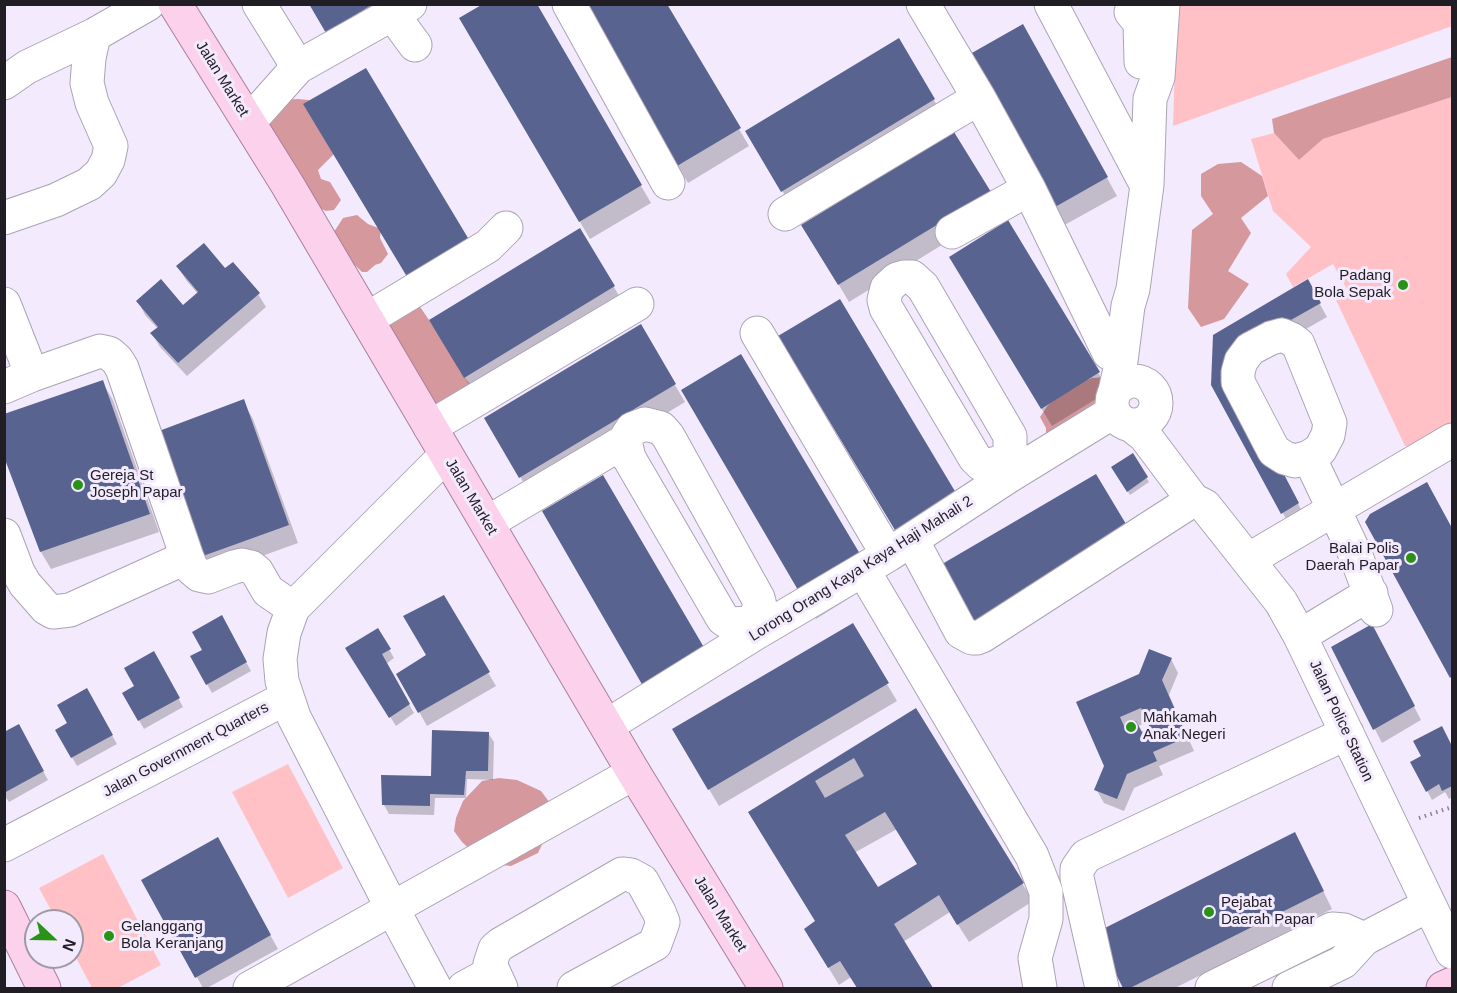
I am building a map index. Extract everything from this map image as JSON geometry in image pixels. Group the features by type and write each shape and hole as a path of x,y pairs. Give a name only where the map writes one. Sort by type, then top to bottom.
{"main road":[{"name":"Jalan Market","path":"176,4 370,325 608,725 634,773 766,988"},
{"path":"4,907 44,988"},
{"path":"1443,988 1452,984"}],"street":[{"path":"4,83 27,67 94,36 148,4"},
{"path":"259,4 298,67"},
{"path":"569,4 668,183"},
{"path":"923,4 979,98 1029,189 1109,353"},
{"path":"1051,4 1147,185"},
{"path":"1127,8 1138,15 1152,14 1163,4"},
{"path":"1150,99 1158,76 1163,4"},
{"path":"1127,8 1140,23 1142,76 1150,99"},
{"path":"249,122 298,67 401,10 415,45"},
{"path":"4,218 56,200 89,184 101,173 108,160 111,146 92,103 87,83 88,58 94,36"},
{"path":"785,214 979,98"},
{"name":"Jalan Police Station","path":"1150,99 1147,185 1133,289 1145,376 1133,406 1158,424 1202,492 1199,503 1281,602 1300,636 1452,952"},
{"path":"951,232 1029,189"},
{"path":"370,325 488,246 506,228"},
{"path":"370,325 484,263"},
{"path":"912,278 922,287 1010,436 1010,450 1005,469 981,464 975,458 886,308 885,293 897,279 912,278"},
{"path":"4,304 18,381 100,351 110,353 117,360 122,368 192,570 208,577 234,567 251,567 257,572 268,591 293,608"},
{"name":"Jalan Government Quarters","path":"4,845 286,698 280,659 284,633 293,608 438,441 637,304"},
{"path":"757,333 888,555 1032,856 1046,892 1046,920 1035,958 1040,988"},
{"name":"Lorong Orang Kaya Kaya Haji Mahali 2","path":"608,725 753,628 888,555 1005,469 1133,406"},
{"path":"487,523 625,441 632,429 645,424 661,428 668,436 758,598 760,606 753,628 731,624 723,619 629,458 625,441"},
{"path":"1248,560 1452,440"},
{"path":"1300,636 1374,602 1309,457"},
{"path":"888,555 961,632 977,638 1199,503"},
{"path":"4,535 25,584 46,608 53,612 70,610 187,557"},
{"path":"286,698 435,988"},
{"path":"1102,988 1077,878 1077,869 1086,856 1347,733"},
{"path":"250,988 634,773"},
{"path":"464,988 497,980 490,964 495,949 501,944 622,874 631,875 642,881 663,922 655,944 574,988"},
{"path":"1289,988 1343,962 1355,942 1429,905"},
{"path":"1212,988 1332,929 1338,928 1355,942"}],"shaded area":[{"path":"1177,5 1452,5 1452,26 1173,126"},
{"path":"1452,57 1452,97 1323,139 1299,160 1274,133 1272,119"},
{"name":"Padang Bola Sepak","path":"1452,97 1452,433 1429,446 1405,446 1336,300 1349,293 1333,264 1293,287 1286,274 1311,247 1273,211 1251,139 1274,133 1299,160 1323,139"},
{"path":"282,100 309,100 337,151 318,170 321,179 330,182 341,200 334,210 326,211 315,206 293,174 297,167 262,124"},
{"path":"1241,162 1262,176 1268,196 1241,218 1251,233 1228,271 1249,284 1224,319 1201,327 1188,308 1192,230 1213,214 1201,196 1201,174 1218,164"},
{"path":"357,215 368,224 381,229 380,238 388,254 381,263 367,272 362,272 355,265 348,269 330,238 343,218"},
{"path":"418,304 458,362 459,370 469,383 472,393 442,418 381,316"},
{"path":"1106,377 1129,386 1046,440 1046,428 1040,417 1048,405 1071,386 1092,378"},
{"path":"288,764 343,868 288,898 232,792"},
{"path":"499,778 517,780 541,791 550,803 553,821 538,853 511,866 484,863 454,831 456,818 463,801 482,781"},
{"name":"Gelanggang Bola Keranjang","path":"103,854 161,965 118,988 92,988 82,969 84,969 84,909 50,909 39,888"}],"building":[{"path":"309,4 373,4 326,33"},
{"path":"483,4 537,4 642,185 579,222 459,18"},
{"path":"580,4 667,4 741,128 677,166"},
{"path":"1023,24 1108,177 1048,211 963,58"},
{"path":"899,38 935,99 781,192 745,131"},
{"path":"366,68 474,248 412,285 303,104"},
{"path":"954,132 991,192 838,285 801,225"},
{"path":"1008,220 1100,372 1041,409 949,257"},
{"path":"580,228 615,286 464,378 429,320"},
{"path":"204,243 225,268 233,262 260,293 178,363 150,333 158,327 136,301 161,279 183,305 198,292 176,266"},
{"path":"1308,279 1321,303 1236,351 1236,383 1299,503 1281,514 1211,385 1213,335"},
{"path":"840,299 962,503 901,540 778,336"},
{"path":"641,324 676,384 519,478 484,418"},
{"path":"741,354 866,564 805,602 681,390"},
{"name":"Gereja St Joseph Papar","path":"103,380 150,514 40,552 4,457 4,414"},
{"path":"244,399 289,525 203,556 159,431"},
{"path":"1133,453 1148,477 1127,492 1111,467"},
{"path":"1096,474 1132,534 974,628 937,567"},
{"path":"603,475 709,656 647,693 542,511"},
{"path":"1427,482 1452,528 1452,676 1450,678 1365,522 1370,514"},
{"path":"444,595 490,672 418,713 396,674 426,655 403,616"},
{"path":"222,615 247,662 206,685 190,656 202,650 192,632"},
{"path":"853,623 889,683 708,790 672,729"},
{"path":"1372,624 1415,706 1373,730 1331,647"},
{"path":"378,628 391,649 382,654 410,704 389,718 345,648"},
{"path":"1149,649 1172,658 1162,680 1187,737 1153,752 1157,761 1127,774 1117,799 1094,790 1104,766 1076,702 1139,674","holes":["1141,708 1150,728 1142,732 1136,721 1124,726 1120,717"]},
{"path":"154,651 180,698 138,721 122,693 134,686 124,668"},
{"path":"87,688 113,735 71,758 55,730 67,723 57,705"},
{"path":"916,708 1024,883 957,925 939,895 894,924 933,988 857,988 840,961 828,968 804,929 815,921 748,812","holes":["854,758 864,776 825,798 815,781","885,812 917,864 878,887 845,835"]},
{"path":"19,724 44,771 4,793 4,732"},
{"path":"1442,726 1452,746 1452,786 1442,791 1439,784 1426,792 1410,762 1421,756 1413,741"},
{"path":"432,730 489,732 488,771 466,771 464,795 430,794 430,806 382,805 381,775 431,776"},
{"name":"Pejabat Daerah Papar","path":"1295,832 1324,891 1130,988 1123,988 1095,933"},
{"path":"218,837 271,935 195,978 141,880"}],"place":[{"name":"Padang Bola Sepak","path":"1403,285"},
{"name":"Gereja St Joseph Papar","path":"78,485"},
{"name":"Balai Polis Daerah Papar","path":"1411,558"},
{"name":"Mahkamah Anak Negeri","path":"1131,727"},
{"name":"Pejabat Daerah Papar","path":"1209,912"},
{"name":"Gelanggang Bola Keranjang","path":"109,936"}]}
